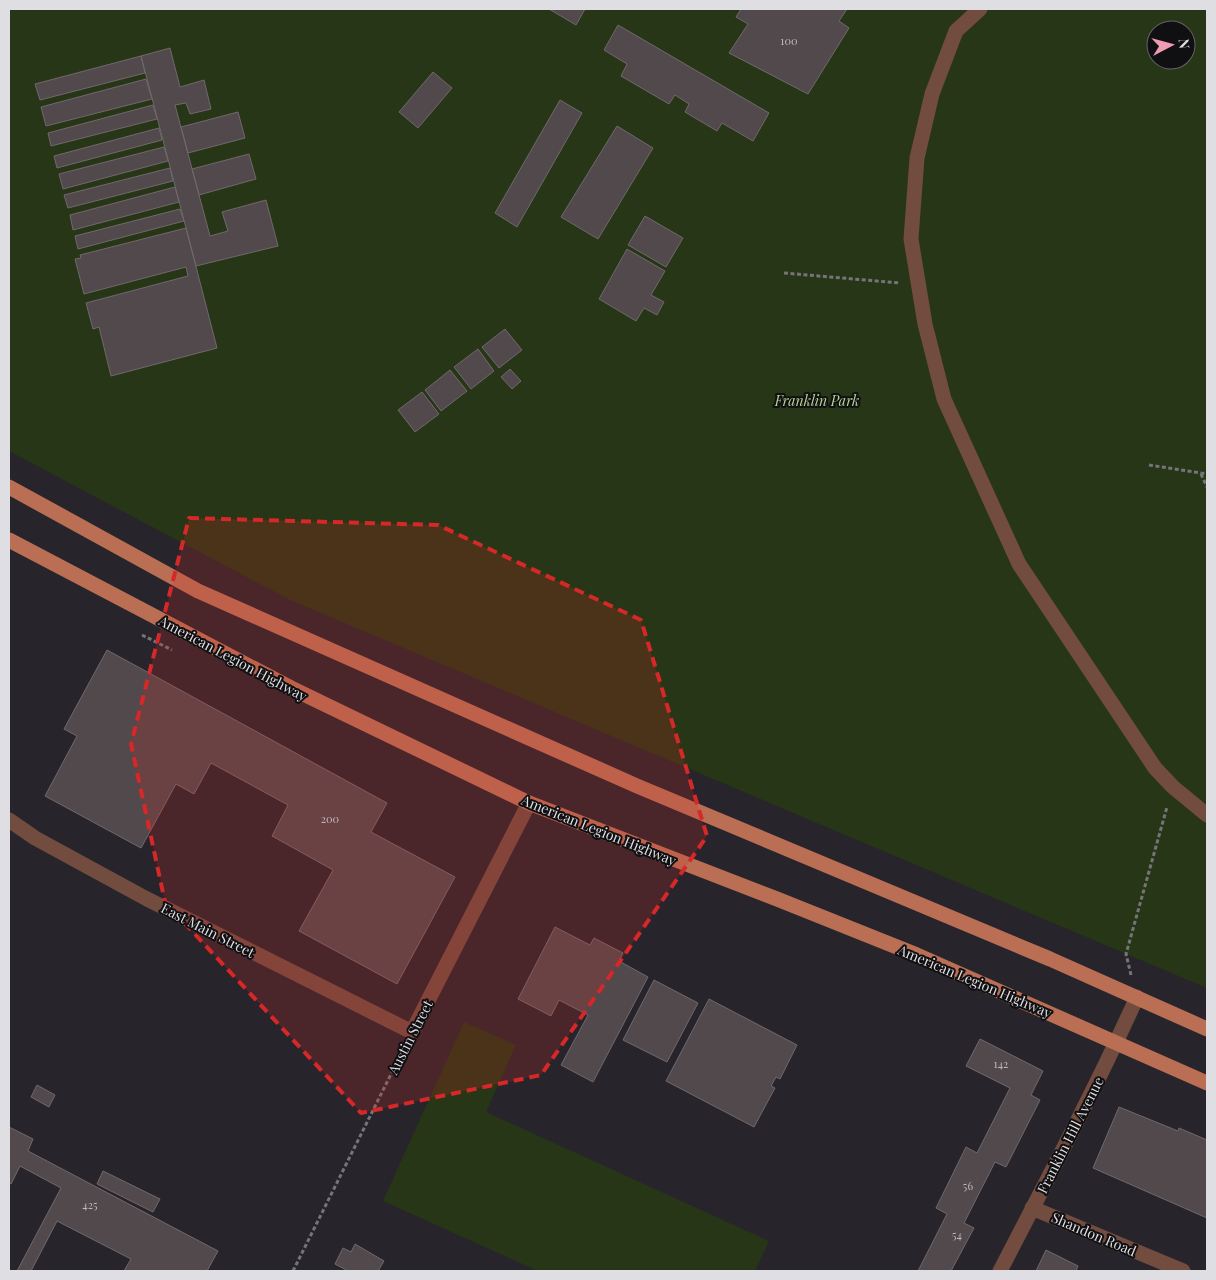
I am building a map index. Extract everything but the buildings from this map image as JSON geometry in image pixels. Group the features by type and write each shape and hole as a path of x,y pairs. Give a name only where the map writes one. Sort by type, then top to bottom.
{"main road":[{"path":"9,487 198,591 637,786 1050,958 1207,1029"},
{"name":"American Legion Highway","path":"9,540 291,688 529,803 777,898 917,955 1207,1083"}],"street":[{"path":"980,9 956,31 932,94 917,158 911,239 925,324 944,399 1019,564 1155,768 1173,787 1207,815"},
{"name":"Austin Street","path":"412,1032 529,803"},
{"name":"East Main Street","path":"9,820 35,838 147,899 412,1032"},
{"name":"Franklin Hill Avenue","path":"1000,1271 1116,1043 1136,997"},
{"name":"Shandon Road","path":"1032,1208 1183,1271"}],"path":[{"path":"784,273 918,284"},
{"path":"1149,465 1207,474"},
{"path":"1201,473 1207,487"},
{"path":"1126,954 1173,787"},
{"name":"Austin Street","path":"293,1271 412,1032"}],"highlighted area":[{"path":"189,518 438,525 641,620 707,836 541,1075 361,1113 165,902 131,744"}],"green space":[{"name":"Franklin Park","path":"9,9 1207,9 1207,988 290,600 9,451"},
{"path":"464,1022 516,1045 486,1112 769,1241 755,1271 538,1271 383,1201"}]}
